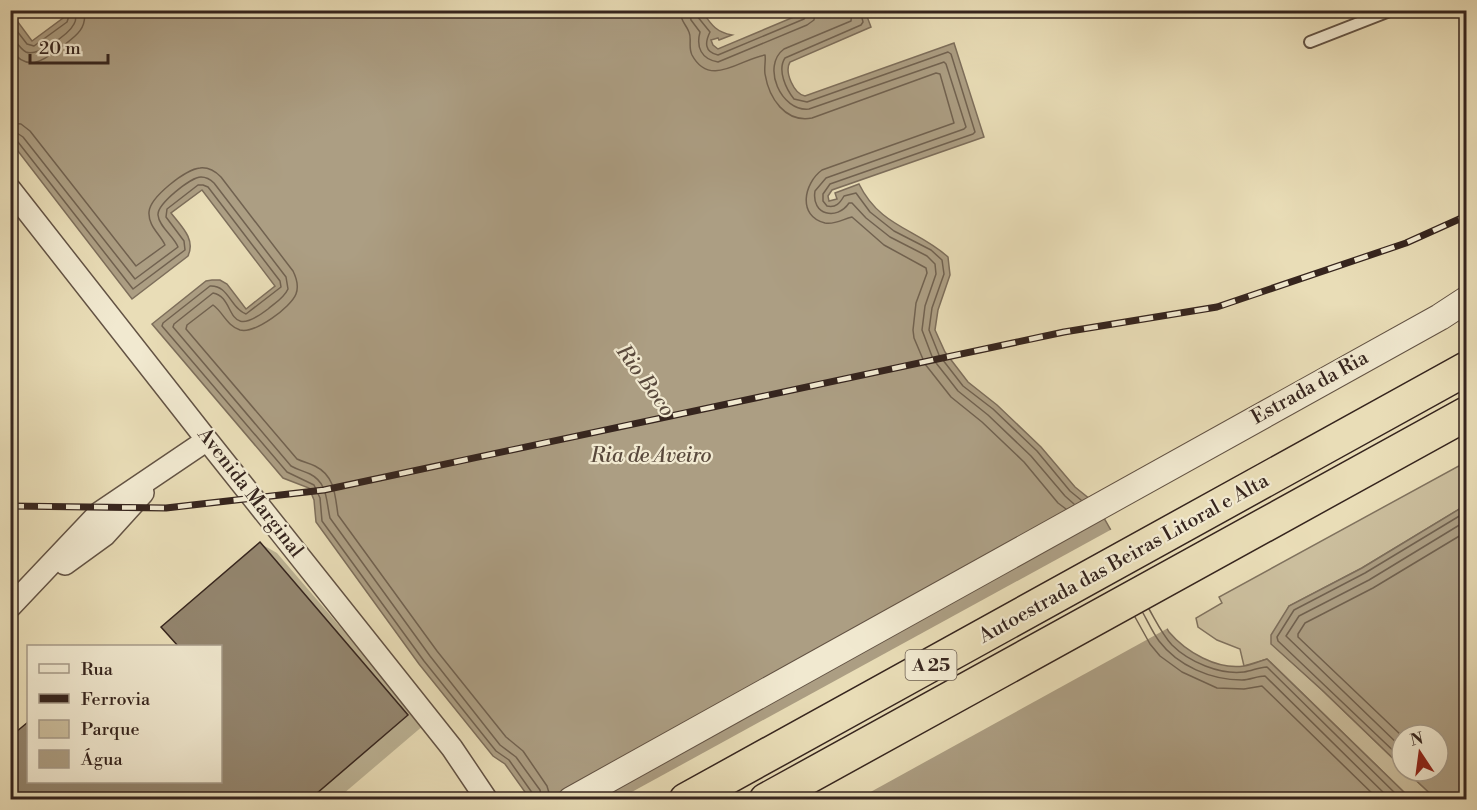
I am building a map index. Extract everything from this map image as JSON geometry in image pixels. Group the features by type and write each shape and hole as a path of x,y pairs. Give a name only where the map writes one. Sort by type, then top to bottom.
{"highway":[{"name":"Autoestrada das Beiras Litoral e Alta","path":"686,800 1467,369"},
{"name":"Autoestrada das Beiras Litoral e Alta","path":"766,800 1467,414"}],"street":[{"name":"Avenida Marginal","path":"10,189 452,748 487,800"},
{"name":"Estrada da Ria","path":"571,800 1467,300"},
{"path":"10,606 28,590 99,513 207,440"}],"lane":[{"path":"1310,42 1392,10"}],"green space":[{"path":"1466,462 1466,505 1362,568 1289,606 1272,644 1390,755 1390,779 1267,659 1244,666 1240,649 1217,640 1198,627 1196,618 1222,603 1219,597"},
{"path":"1395,783 1419,783 1436,799 1411,799"}],"water":[{"name":"Ria de Aveiro","path":"58,10 701,10 717,29 732,35 719,40 718,38 711,40 718,49 808,11 865,11 871,27 790,62 788,71 791,82 797,91 805,96 954,43 984,137 832,190 828,196 829,201 837,199 835,193 859,184 877,210 948,257 950,275 938,310 935,330 945,352 968,382 997,405 1041,447 1075,487 1096,504 1169,632 1193,653 1223,665 1244,666 1267,659 1390,779 1390,783 1395,783 1411,799 530,799 505,764 493,756 419,664 316,522 314,500 309,488 283,478 152,324 206,281 220,280 227,284 246,309 275,286 202,190 171,213 189,238 188,256 132,299 11,142 10,15 15,18 32,41 63,18"},
{"path":"1466,505 1466,799 1436,799 1419,783 1450,783 1450,723 1390,723 1390,755 1271,644 1271,635 1289,606 1362,568"}],"pier":[{"path":"1114,528 1170,627 856,800 619,799"}],"building":[{"path":"260,542 408,715 309,800 10,800 10,737 27,723 27,783 222,783 222,645 177,645 161,627"}],"railway":[{"path":"10,506 166,508 324,490 1064,332 1217,307 1406,243 1466,216"}],"water label":[{"name":"Rio Boco","path":"645,381"}]}
